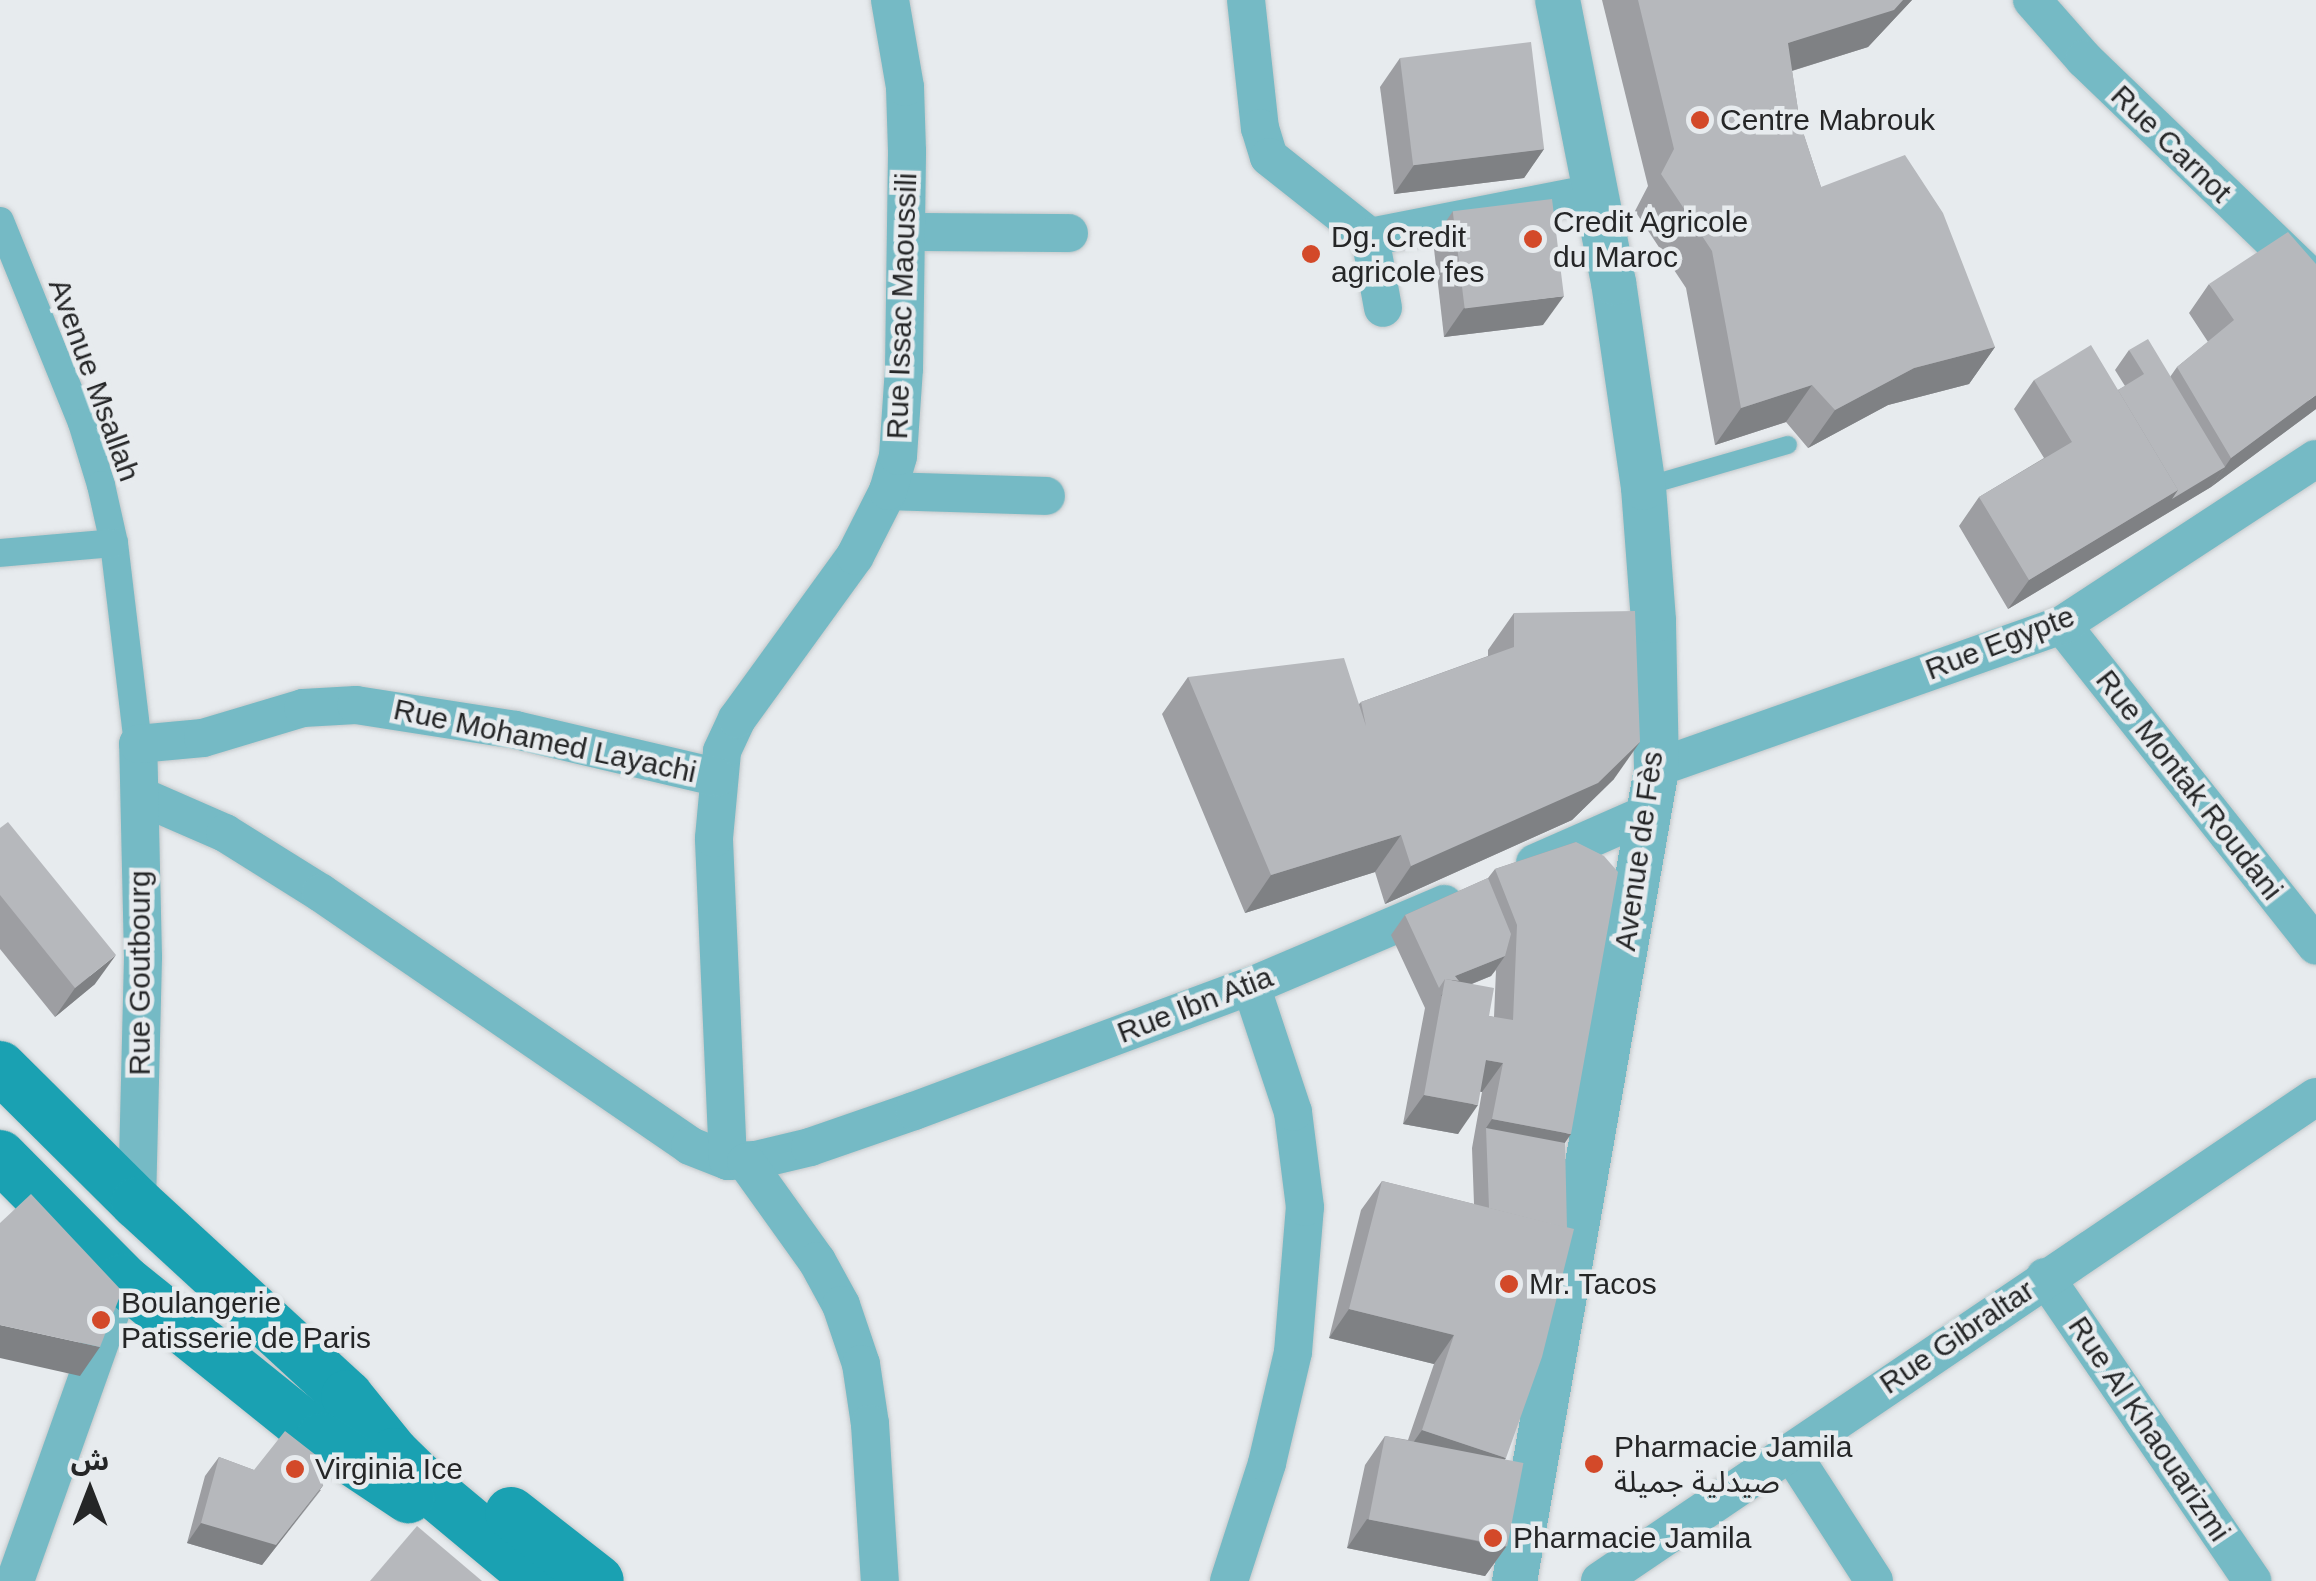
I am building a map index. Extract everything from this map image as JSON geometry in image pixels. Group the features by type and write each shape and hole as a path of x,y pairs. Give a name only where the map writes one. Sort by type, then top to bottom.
{"main road":[{"path":"0,1066 137,1202 334,1417 426,1510 507,1581"},
{"path":"0,1156 123,1280 394,1454 540,1581"},
{"path":"334,1417 370,1500 418,1544"},
{"path":"334,1417 476,1485 598,1581"}],"street":[{"name":"Rue Issac Maoussili","path":"737,1161 714,838 717,778 722,751 737,720 854,556 888,491 902,418 906,232 905,86 890,0"},
{"path":"1246,0 1260,128 1269,157 1370,237 1383,308"},
{"name":"Avenue de Fès","path":"1514,1581 1656,768 1653,620 1642,487 1613,282 1557,0"},
{"name":"Rue Carnot","path":"2032,0 2084,60 2316,282"},
{"path":"1370,237 1594,193"},
{"name":"Avenue Msallah","path":"0,221 82,423 114,542 138,744"},
{"path":"906,232 1070,234"},
{"name":"Rue Egypte","path":"1656,768 2062,625 2316,459"},
{"path":"888,491 1046,496"},
{"path":"0,553 114,542"},
{"name":"Rue Montak Roudani","path":"2062,625 2316,945"},
{"name":"Rue Mohamed Layachi","path":"138,744 203,738 303,708 356,705 516,730 717,778"},
{"name":"Rue Goutbourg","path":"137,1202 143,957 138,744"},
{"path":"140,796 224,833 322,893 690,1146 737,1161 818,1260 841,1305 856,1349 870,1424 880,1581"},
{"path":"1507,876 1649,814"},
{"name":"Rue Ibn Atia","path":"737,1161 810,1147 914,1111 1251,986 1472,891"},
{"path":"1228,1581 1267,1463 1292,1352 1305,1207 1292,1112 1251,986"},
{"name":"Rue Gibraltar","path":"1600,1581 2316,1097"},
{"name":"Rue Al Khaouarizmi","path":"2045,1277 2252,1581"},
{"path":"15,1581 123,1280"},
{"path":"1791,1452 1874,1581"}],"lane":[{"path":"1642,487 1788,445"}],"building":[{"path":"1638,0 1903,0 1894,10 1788,43 1800,123 1821,187 1905,155 1943,213 1995,347 1914,368 1835,410 1812,385 1741,408 1712,251 1661,174 1674,149"},
{"path":"1531,42 1544,149 1413,165 1400,58"},
{"path":"1552,199 1564,296 1465,308 1453,211"},
{"path":"2288,232 2316,264 2316,395 2231,458 2177,367 2234,320 2209,284"},
{"path":"2148,339 2225,467 2172,499 2178,490 2118,390 2144,374 2129,350"},
{"path":"2091,345 2178,490 2029,580 1979,497 2072,442 2034,380"},
{"path":"1635,611 1640,742 1598,783 1411,866 1401,835 1271,875 1188,677 1344,658 1366,726 1361,702 1514,647 1514,613"},
{"path":"8,822 116,955 75,988 0,895 0,828"},
{"path":"1576,842 1604,856 1618,872 1571,1134 1492,1119 1503,1063 1486,1060 1478,1105 1424,1095 1445,979 1494,988 1489,1016 1513,1020 1517,925 1495,869"},
{"path":"1488,878 1511,934 1505,956 1455,976 1459,981 1445,979 1439,988 1405,915"},
{"path":"1486,1128 1565,1143 1567,1228 1489,1208"},
{"path":"1382,1181 1574,1229 1542,1357 1506,1458 1422,1430 1454,1335 1349,1309"},
{"path":"31,1194 122,1291 100,1347 0,1325 0,1223"},
{"path":"285,1431 335,1470 276,1545 201,1523 219,1457 254,1470"},
{"path":"1385,1436 1523,1463 1507,1546 1369,1519"},
{"path":"417,1526 482,1581 370,1581"}],"place":[{"name":"Centre Mabrouk","path":"1700,120"},
{"name":"Credit Agricole du Maroc","path":"1533,239"},
{"name":"Dg. Credit agricole fes","path":"1311,254"},
{"name":"Mr. Tacos","path":"1509,1284"},
{"name":"Boulangerie Patisserie de Paris","path":"101,1320"},
{"name":"Pharmacie Jamila صيدلية جميلة","path":"1594,1464"},
{"name":"Virginia Ice","path":"295,1469"},
{"name":"Pharmacie Jamila","path":"1493,1538"}]}
